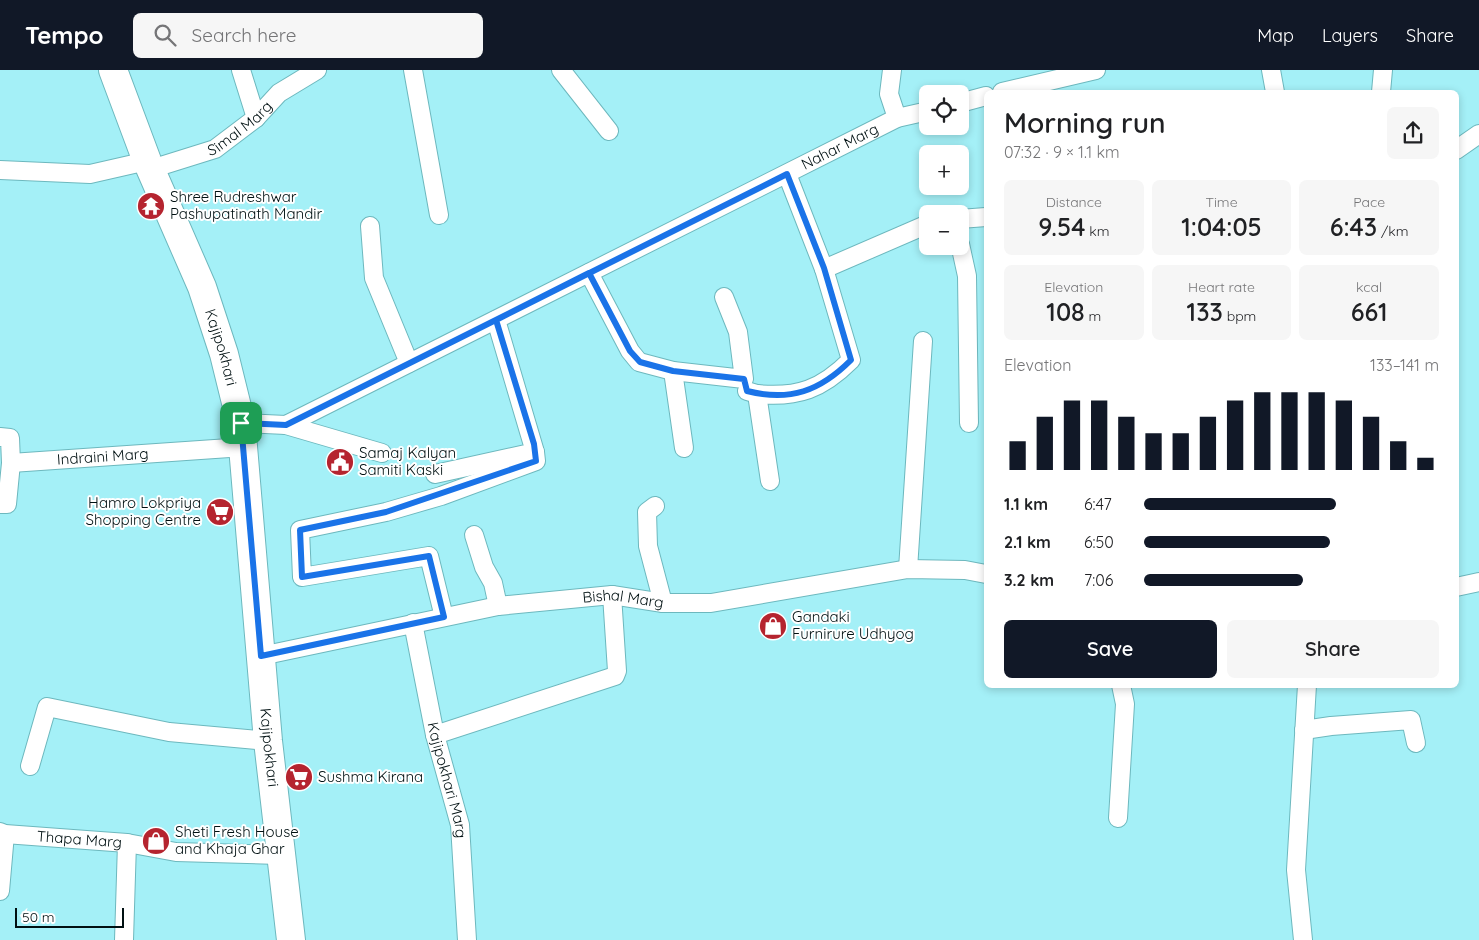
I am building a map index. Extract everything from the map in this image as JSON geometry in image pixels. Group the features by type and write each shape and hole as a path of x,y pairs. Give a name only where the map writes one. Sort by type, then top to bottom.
{"main road":[{"name":"Kajipokhari","path":"113,70 149,165 202,287 224,354 242,435 279,855 291,940"}],"street":[{"path":"241,70 256,118"},
{"name":"Simal Marg","path":"0,170 90,174 149,165 215,149 256,118 279,93 317,70"},
{"path":"413,70 439,215"},
{"path":"561,70 609,131"},
{"path":"892,70 889,94 897,118"},
{"path":"1035,89 1096,70"},
{"path":"1271,70 1275,90"},
{"path":"1381,90 1383,70"},
{"path":"969,101 984,97"},
{"name":"Nahar Marg","path":"242,435 286,425 897,118 919,113"},
{"path":"1459,148 1479,134"},
{"path":"724,297 738,332 747,391 757,394 781,396 803,391 832,379 851,360 824,268 787,174"},
{"path":"969,218 984,217"},
{"path":"370,226 374,278 409,362"},
{"path":"824,268 919,228"},
{"path":"962,255 967,276 969,422"},
{"path":"589,273 630,351 640,362 673,371 744,379"},
{"path":"444,617 429,556 302,577 300,530 386,512 441,496 536,461 496,320"},
{"path":"908,569 923,341"},
{"path":"673,371 684,448"},
{"path":"757,394 770,481"},
{"path":"286,425 382,453"},
{"name":"Indraini Marg","path":"11,463 242,435"},
{"path":"0,437 10,438 11,463 7,504 0,504"},
{"path":"435,474 535,452"},
{"path":"655,506 647,512 648,546 662,603"},
{"path":"474,535 484,567 493,583 498,606"},
{"name":"Bishal Marg","path":"261,656 498,606 612,595 662,603 711,603 908,569 965,570 984,574"},
{"path":"1459,586 1479,582"},
{"path":"435,735 615,676 617,671 612,595"},
{"name":"Kajipokhari Marg","path":"413,623 435,735 460,825 467,940"},
{"path":"1118,818 1118,791 1125,704 1122,688"},
{"path":"1303,940 1296,870 1307,688"},
{"path":"30,766 47,707 169,732 268,741"},
{"path":"1304,730 1411,720 1416,743"},
{"path":"0,892 2,833"},
{"name":"Thapa Marg","path":"2,833 127,843 176,852 279,855"},
{"path":"124,940 127,843"}],"place":[{"name":"Shree Rudreshwar Pashupatinath Mandir","path":"151,206"},
{"name":"Samaj Kalyan Samiti Kaski","path":"340,462"},
{"name":"Hamro Lokpriya Shopping Centre","path":"220,512"},
{"name":"Gandaki Furnirure Udhyog","path":"773,626"},
{"name":"Sushma Kirana","path":"299,777"},
{"name":"Sheti Fresh House and Khaja Ghar","path":"156,841"}],"route":[{"path":"787,174 824,268 851,360 832,379 803,391 781,396 757,394 747,391 744,379 673,371 640,362 630,351 613,322 589,273 496,320 534,444 536,461 441,496 386,512 300,530 302,577 429,556 444,617 261,656 241,423 286,425 409,362 787,174"}]}
